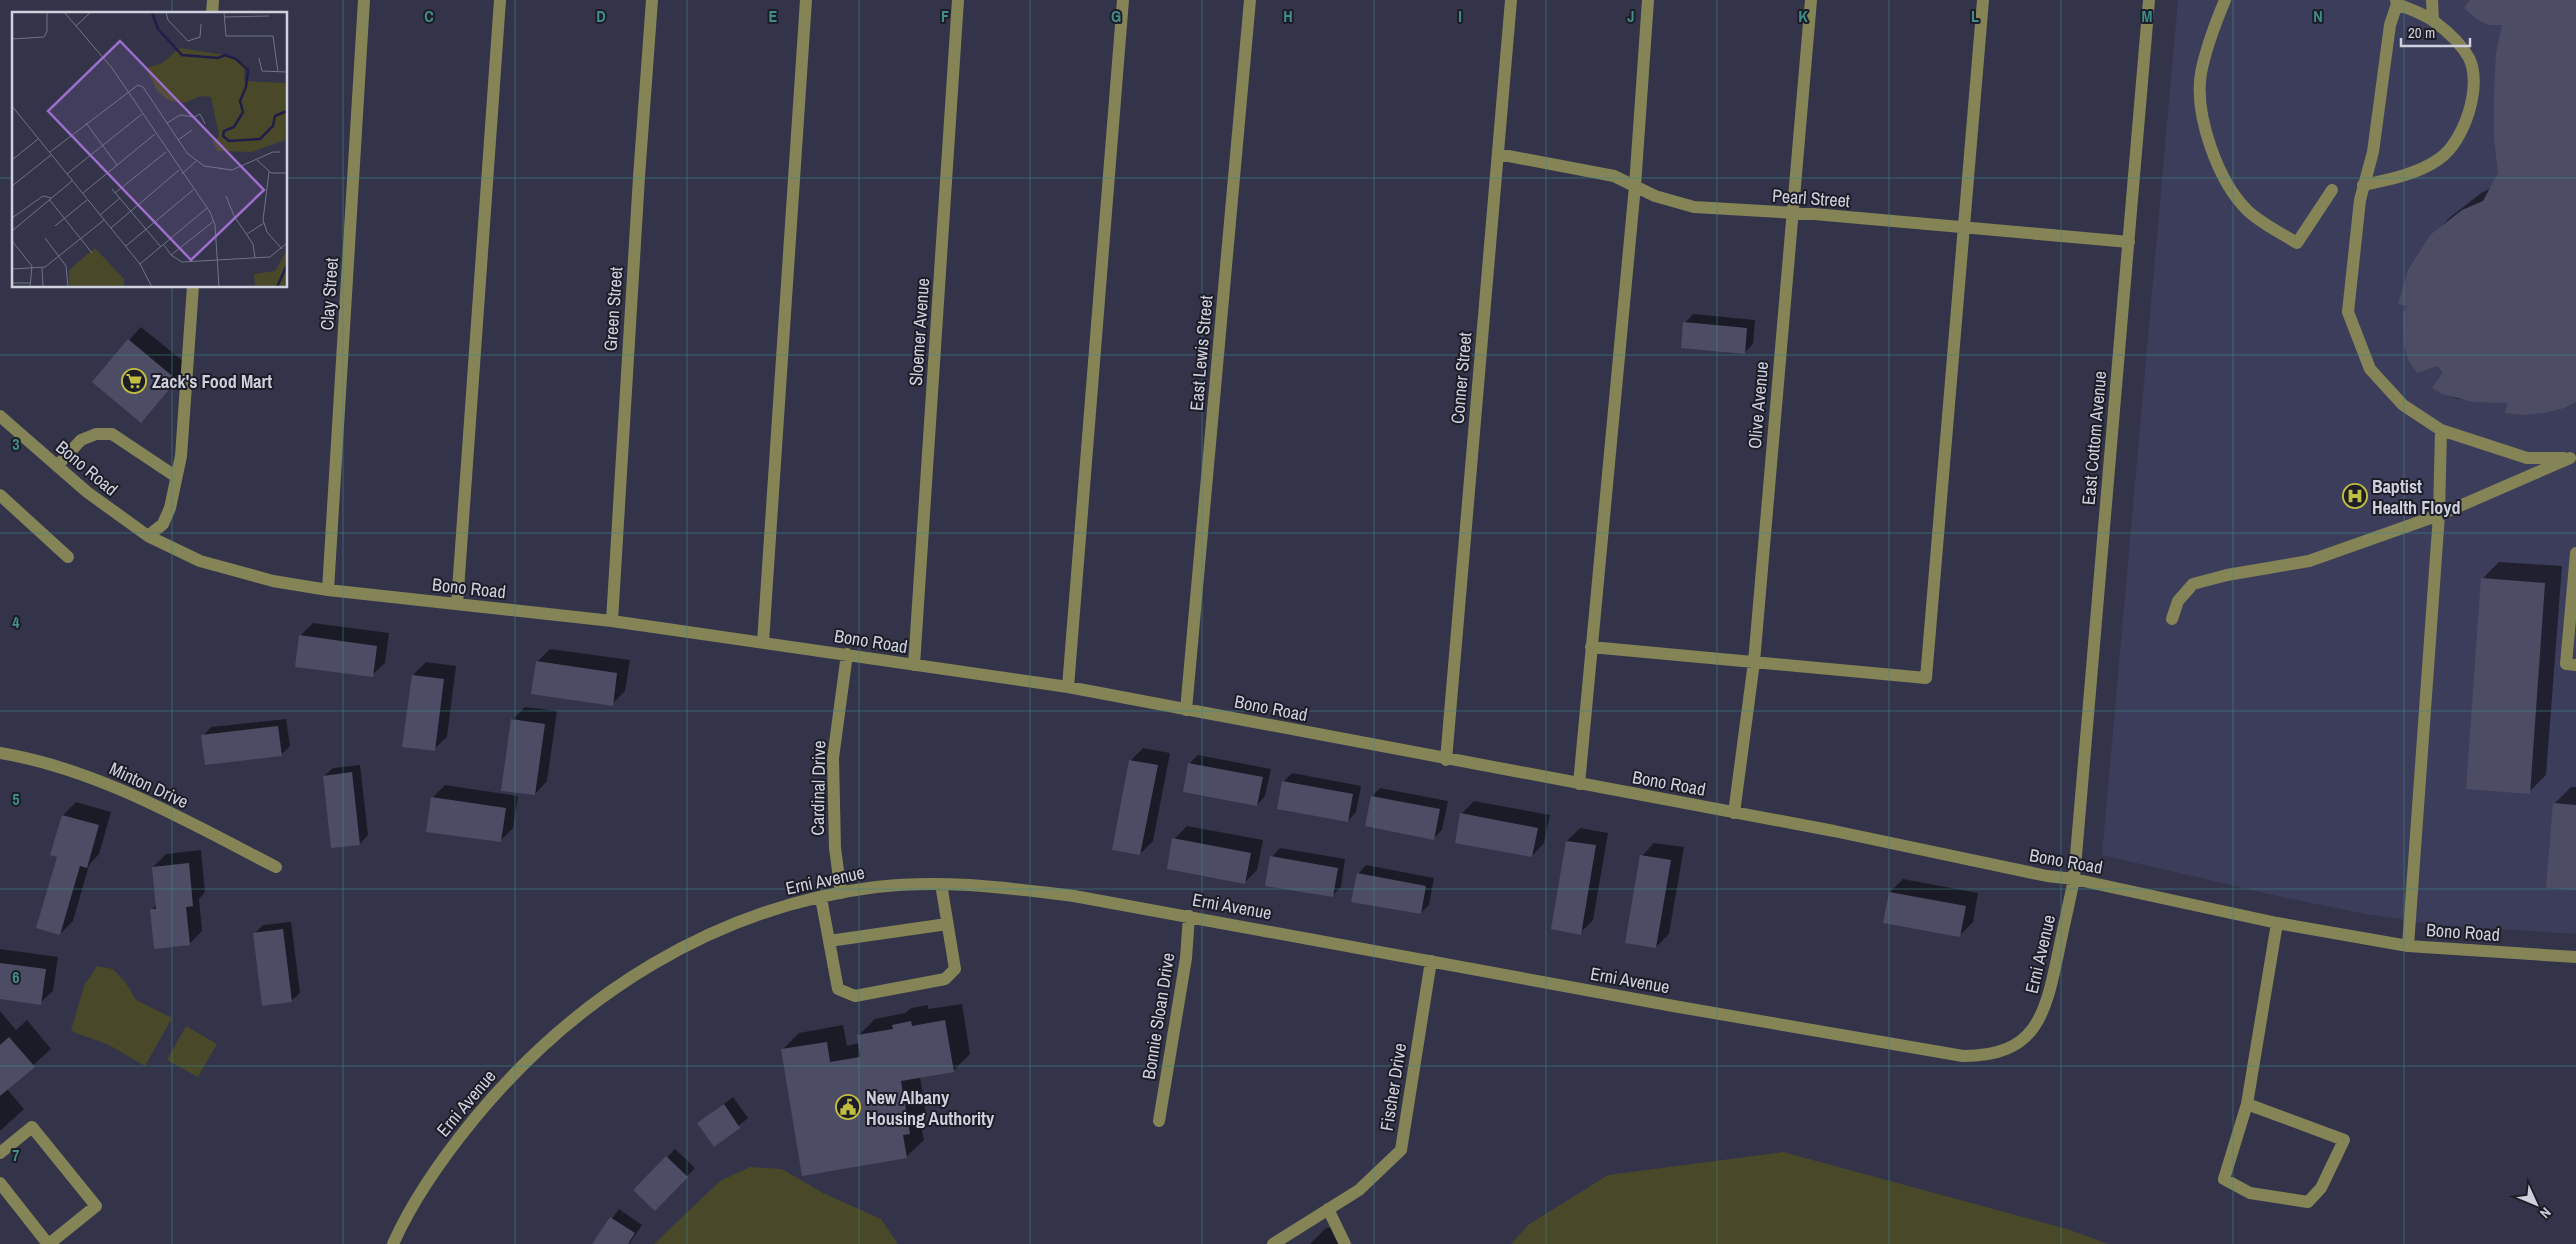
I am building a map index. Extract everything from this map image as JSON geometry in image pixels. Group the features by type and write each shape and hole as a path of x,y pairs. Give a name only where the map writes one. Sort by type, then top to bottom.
{"street":[{"name":"Clay Street","path":"328,590 364,0"},
{"path":"457,604 500,0"},
{"name":"Green Street","path":"612,621 639,177 652,0"},
{"path":"763,642 806,0"},
{"name":"Sloemer Avenue","path":"914,665 958,0"},
{"path":"1068,687 1123,0"},
{"name":"East Lewis Street","path":"1186,710 1250,0"},
{"name":"Conner Street","path":"1446,760 1511,0"},
{"path":"1579,784 1635,186 1648,0"},
{"name":"Olive Avenue","path":"1734,813 1754,662 1791,214 1811,0"},
{"path":"1592,647 1926,678 1983,0"},
{"name":"East Cottom Avenue","path":"2074,879 2149,0"},
{"path":"2225,0 2208,42 2201,75 2203,118 2220,169 2248,211 2297,243 2332,190"},
{"path":"2432,0 2434,20"},
{"path":"2363,185 2398,178 2439,159 2457,141 2469,113 2474,84 2469,59 2453,38 2434,20 2397,2 2390,25 2373,152 2363,185 2348,312 2370,368 2403,405 2442,430 2527,458 2573,457"},
{"name":"Pearl Street","path":"1498,154 1614,176 1655,196 1694,207 1964,227 2129,242"},
{"path":"148,536 163,524 170,508 175,476 181,456 193,288"},
{"name":"Bono Road","path":"0,416 110,511 148,536 200,561 273,581 328,590 612,621 1068,687 1734,813 2047,876 2074,879 2277,923 2408,946 2576,957"},
{"path":"2408,946 2439,515 2442,430"},
{"path":"57,466 81,440 96,434 112,434 175,476"},
{"path":"2172,619 2178,601 2194,584 2227,575 2309,561 2439,515 2573,457"},
{"path":"0,495 68,557"},
{"path":"2576,553 2566,664 2576,665"},
{"name":"Cardinal Drive","path":"841,894 835,848 833,758 847,654"},
{"name":"Minton Drive","path":"0,753 29,759 93,779 156,806 276,867"},
{"name":"Erni Avenue","path":"393,1244 424,1188 453,1145 503,1084 558,1031 620,984 684,945 765,912 821,898 876,887 940,884 1000,887 1065,895 1189,916 1679,1007 1962,1056 1980,1056 1996,1053 2015,1046 2030,1033 2041,1017 2049,999 2074,879"},
{"path":"821,898 838,989 855,996 945,979 954,969 940,884"},
{"name":"Bonnie Sloan Drive","path":"1159,1121 1186,958 1189,916"},
{"path":"2247,1104 2344,1140 2321,1188 2308,1202 2250,1193 2224,1179 2247,1104 2277,923"},
{"path":"829,941 947,924"},
{"name":"Fischer Drive","path":"1273,1244 1358,1190 1401,1150 1431,961"},
{"path":"0,1153 32,1127 96,1206 48,1244 0,1184"},
{"path":"1328,1210 1345,1244"}],"shaded area":[{"name":"Baptist Health Floyd","path":"2178,0 2576,0 2576,934 2437,925 2366,914 2282,897 2102,855"},
{"path":"97,966 113,969 126,983 136,1000 172,1018 145,1066 109,1045 71,1031 84,986"},
{"path":"186,1026 217,1044 198,1077 167,1060"},
{"path":"1783,1152 2067,1229 2108,1244 1511,1244 1528,1225 1608,1175"},
{"path":"750,1167 782,1169 823,1193 881,1219 898,1244 654,1244 720,1181"}],"building":[{"path":"2470,0 2576,0 2576,402 2564,408 2544,413 2525,415 2505,413 2507,403 2473,402 2442,394 2432,388 2443,372 2437,366 2417,373 2408,360 2404,344 2403,314 2407,306 2398,304 2408,270 2430,235 2462,210 2483,201 2498,173 2494,138 2494,95 2496,54 2502,25 2489,25 2478,20 2464,8"},
{"path":"1683,322 1747,328 1745,354 1681,348"},
{"name":"Zack's Food Mart","path":"128,339 177,380 141,423 92,382"},
{"path":"2481,578 2545,583 2530,794 2466,789"},
{"path":"299,635 377,646 373,677 295,667"},
{"path":"536,661 617,673 613,706 531,694"},
{"path":"412,675 444,679 435,751 402,747"},
{"path":"511,719 545,724 535,795 501,791"},
{"path":"278,726 282,756 205,765 201,735"},
{"path":"1129,760 1158,765 1140,855 1112,850"},
{"path":"1188,763 1263,777 1257,806 1183,792"},
{"path":"352,772 360,845 331,848 323,776"},
{"path":"1282,781 1353,794 1348,822 1277,809"},
{"path":"1371,796 1440,809 1434,840 1365,826"},
{"path":"431,797 506,808 501,842 426,832"},
{"path":"2553,803 2576,805 2576,890 2546,888"},
{"path":"1460,813 1538,828 1532,857 1455,843"},
{"path":"62,815 99,825 87,868 80,866 60,935 36,928 57,857 50,855"},
{"path":"1172,838 1251,853 1245,884 1167,869"},
{"path":"1566,841 1596,845 1581,935 1551,929"},
{"path":"1640,855 1671,860 1656,948 1625,943"},
{"path":"1270,856 1338,868 1333,897 1265,886"},
{"path":"189,863 193,906 186,907 190,945 154,949 150,909 156,909 152,867"},
{"path":"1357,873 1426,886 1421,914 1351,902"},
{"path":"1889,892 1966,906 1960,937 1883,923"},
{"path":"283,929 292,1002 262,1006 253,933"},
{"path":"0,963 46,969 41,1005 0,999"},
{"name":"New Albany Housing Authority","path":"945,1020 954,1072 901,1081 910,1134 903,1135 907,1158 802,1176 781,1049 827,1042 830,1062 860,1057 857,1035 893,1029 892,1025 911,1021 912,1026"},
{"path":"9,1037 35,1067 0,1096 0,1045"},
{"path":"724,1104 740,1128 714,1147 697,1123"},
{"path":"666,1156 688,1177 655,1211 633,1190"},
{"path":"610,1217 635,1233 628,1244 592,1244"}],"place":[{"name":"Zack's Food Mart","path":"134,381"},
{"name":"Baptist Health Floyd","path":"2355,496"},
{"name":"New Albany Housing Authority","path":"848,1107"}]}
